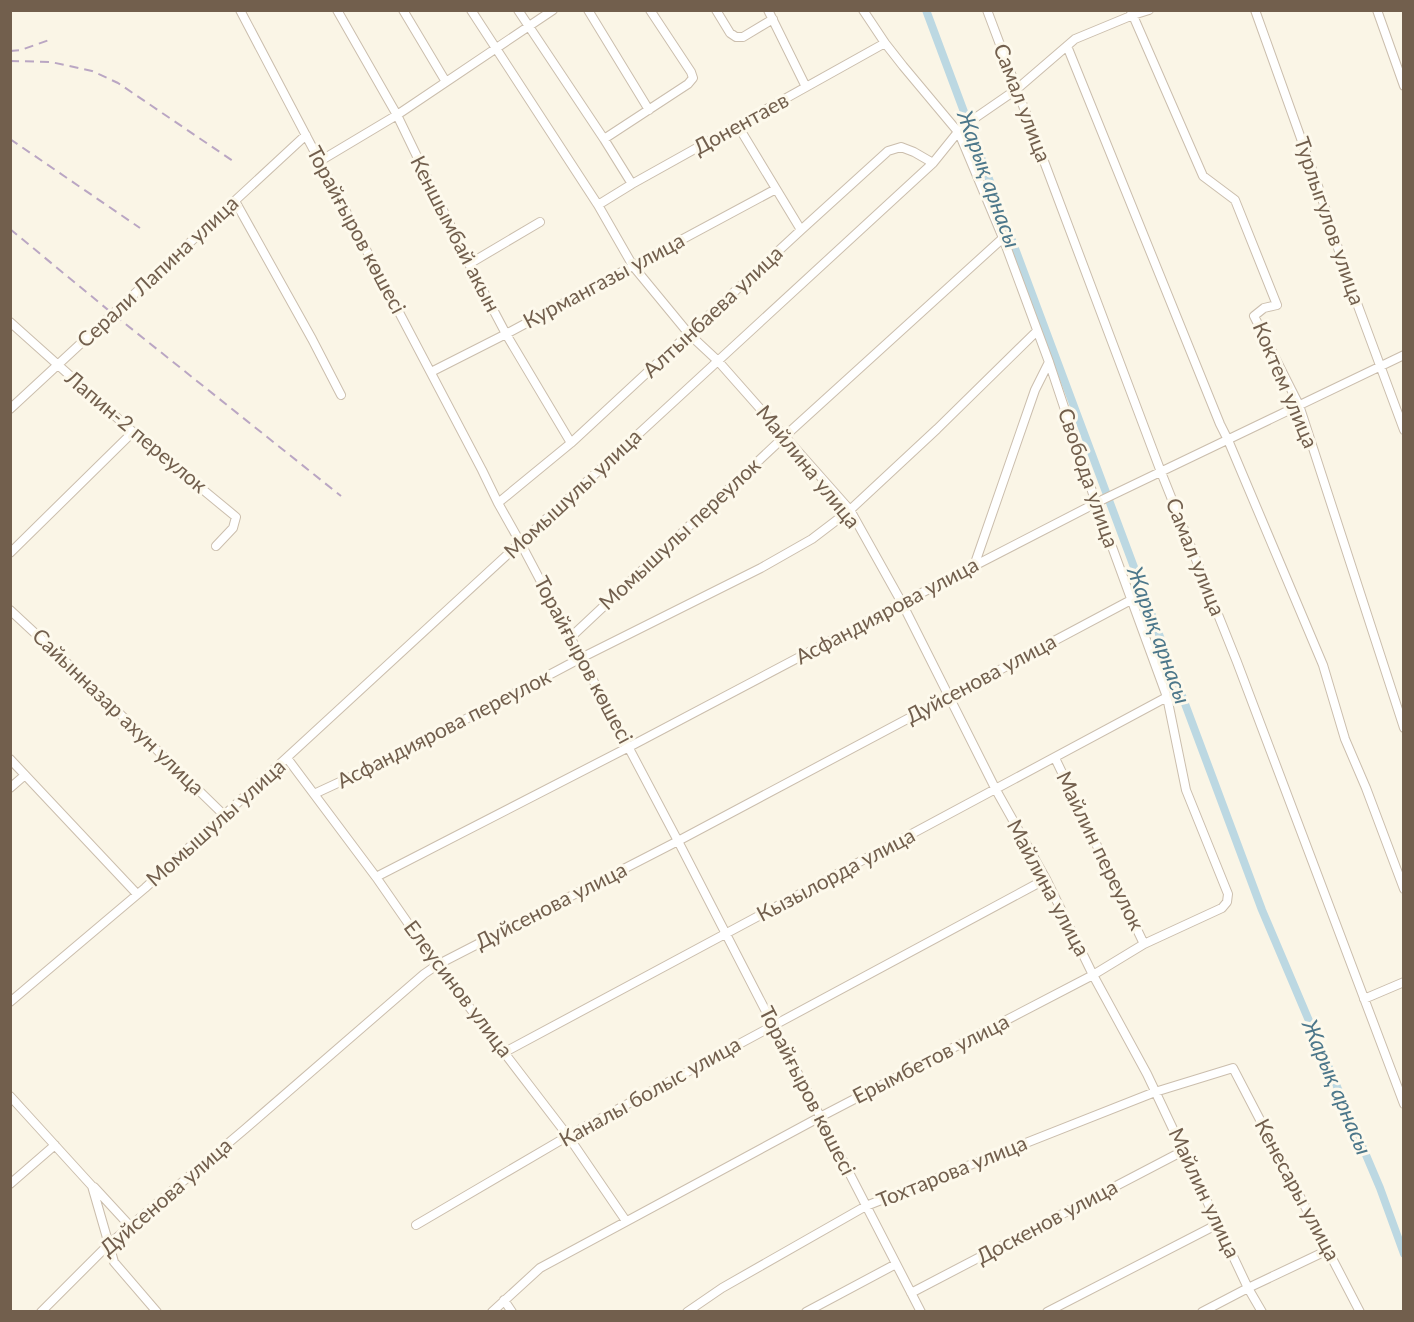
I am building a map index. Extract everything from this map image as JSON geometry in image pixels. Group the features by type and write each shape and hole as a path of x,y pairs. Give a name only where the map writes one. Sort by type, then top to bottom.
{"street":[{"name":"Торайғыров көшесі","path":"240,10 498,503 629,747 921,1311"},
{"name":"Кеншымбай акын","path":"337,10 397,116 506,334 572,443"},
{"path":"403,10 446,82"},
{"name":"Майлина улица","path":"471,10 598,205 633,266 689,334 718,361 850,510 902,603 996,790 1046,879 1093,975 1147,1074"},
{"path":"518,10 632,184"},
{"path":"320,161 397,116 553,10"},
{"path":"588,10 649,110"},
{"path":"604,139 688,84 693,78 650,10"},
{"path":"716,10 730,33 736,37 743,37 771,15 806,87"},
{"name":"Свобода улица","path":"863,10 903,66 961,130 1100,501 1131,600 1167,697 1186,790 1228,894 1227,902"},
{"name":"Самал улица","path":"987,10 1157,473 1238,662 1404,1104"},
{"name":"Момышулы улица","path":"10,1002 137,894 287,758 933,164 961,130 1017,89 1074,39 1132,13 1149,10"},
{"name":"Турлыгулов улица","path":"1255,10 1318,186 1348,279 1404,430"},
{"path":"1377,10 1404,86"},
{"name":"Коктем улица","path":"1132,13 1203,176 1235,200 1277,305 1263,308 1254,316 1299,405 1404,728"},
{"name":"Донентаев","path":"598,205 885,43"},
{"path":"1067,46 1220,424 1323,665 1345,739 1404,889"},
{"path":"738,126 801,230"},
{"name":"Серали Лапина улица","path":"10,410 306,135"},
{"name":"Алтынбаева улица","path":"498,503 572,443 888,151 901,147 933,164"},
{"name":"Курмангазы улица","path":"431,372 776,189"},
{"path":"235,201 341,395"},
{"path":"469,264 540,222"},
{"name":"Момышулы переулок","path":"571,637 785,436 1003,238"},
{"name":"Лапин-2 переулок","path":"10,322 133,432 236,517 233,528 216,546"},
{"name":"Асфандиярова переулок","path":"314,794 398,755 581,658 761,568 812,539 850,510 938,429 1037,331"},
{"name":"Асфандиярова улица","path":"376,877 1100,501 1404,355"},
{"name":"Свобода улица","path":"974,566 1035,390 1048,362"},
{"path":"10,554 133,432"},
{"name":"Дуйсенова улица","path":"41,1311 109,1244 437,965 678,841 1131,600"},
{"name":"Сайынназар ахун улица","path":"10,610 224,815"},
{"name":"Кызылорда улица","path":"505,1052 1167,697"},
{"name":"Елеусинов улица","path":"287,758 376,877 437,965 568,1136 626,1221"},
{"name":"Майлин переулок","path":"1055,758 1144,944"},
{"path":"10,759 137,894"},
{"path":"10,788 25,775"},
{"name":"Каналы болыс улица","path":"416,1225 568,1136 1046,879"},
{"name":"Ерымбетов улица","path":"492,1311 540,1268 820,1117 1093,975 1144,944 1222,908 1227,902"},
{"path":"1364,999 1404,982"},
{"name":"Тохтарова улица","path":"687,1311 722,1288 866,1206 1155,1092 1233,1068"},
{"name":"Кенесары улица","path":"1233,1068 1360,1311"},
{"name":"Майлин улица","path":"1147,1074 1248,1288 1262,1311"},
{"path":"10,1096 130,1226"},
{"path":"10,1184 55,1145"},
{"name":"Доскенов улица","path":"911,1293 1183,1150"},
{"path":"92,1186 114,1262 157,1311"},
{"path":"1047,1311 1218,1224"},
{"path":"1202,1311 1328,1250"},
{"path":"806,1311 896,1264"},
{"path":"504,1300 512,1311"}],"waterway":[{"name":"Жарық арнасы","path":"926,10 1262,910 1380,1188 1404,1254"}],"railway":[{"path":"10,51 21,50 52,39"},
{"path":"10,61 51,62 92,71 118,83 233,161"},
{"path":"10,139 140,228"},
{"path":"10,229 341,496"}]}
